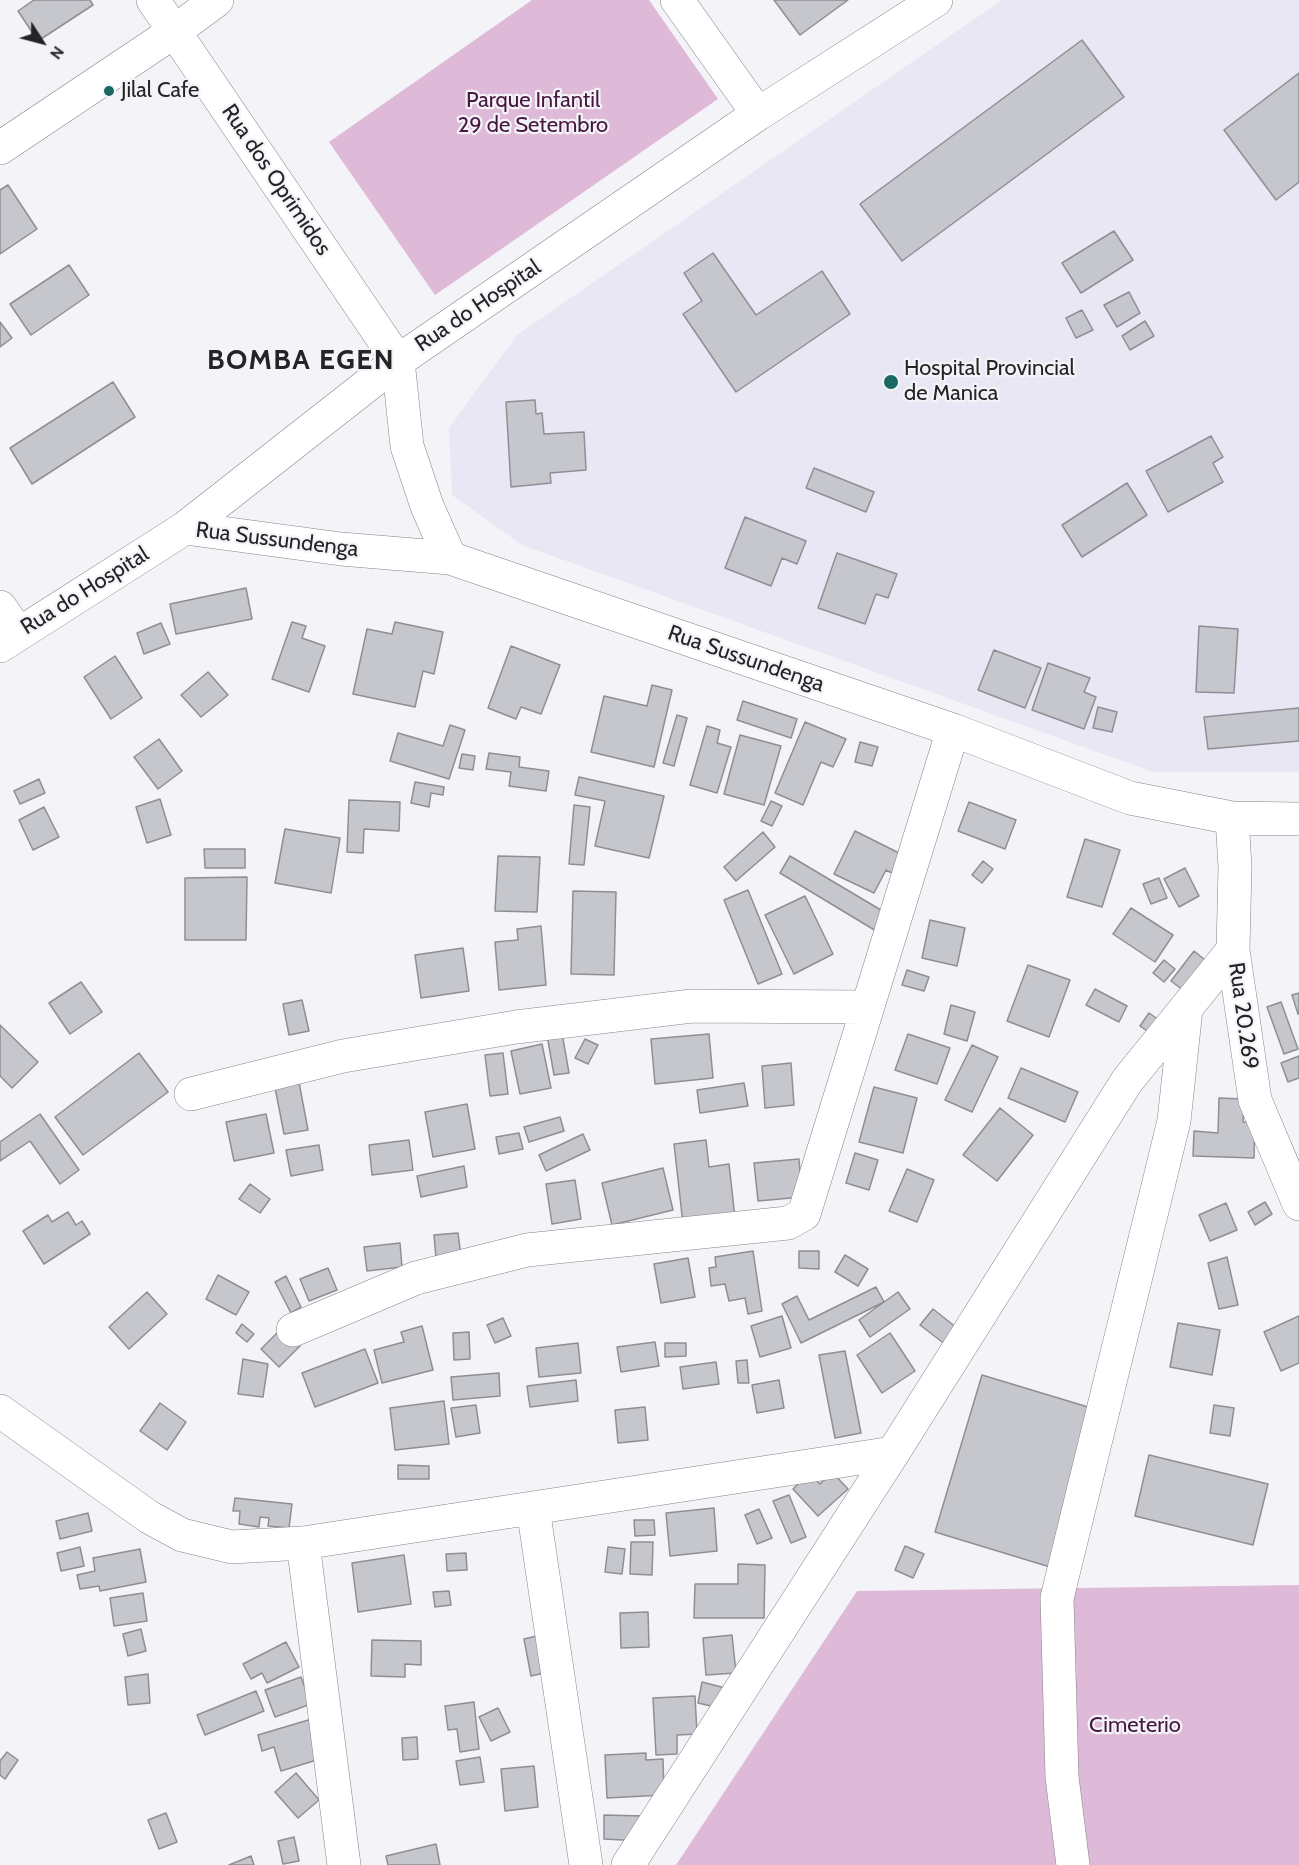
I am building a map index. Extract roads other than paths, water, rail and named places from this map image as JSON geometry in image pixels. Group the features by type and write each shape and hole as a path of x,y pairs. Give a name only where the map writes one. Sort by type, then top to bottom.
{"street":[{"name":"Rua dos Oprimidos","path":"153,0 398,361"},
{"path":"0,148 175,31 217,0"},
{"path":"677,0 758,114"},
{"name":"Rua do Hospital","path":"9,639 185,528 398,361 758,114 936,0"},
{"path":"398,361 407,446 427,506 450,558"},
{"name":"Rua Sussundenga","path":"185,528 341,549 450,558 953,730 1130,798 1232,818 1299,819"},
{"path":"0,607 9,639"},
{"path":"293,1330 416,1278 526,1250 788,1222 804,1214 953,730"},
{"name":"Rua 20.269","path":"1232,818 1235,867 1233,950 1255,1100 1299,1203"},
{"path":"628,1865 893,1453 1127,1081 1233,950"},
{"path":"191,1094 343,1056 516,1027 692,1006 867,1007"},
{"path":"1073,1865 1062,1777 1056,1598 1174,1121 1186,1009"},
{"path":"0,1411 149,1517 182,1535 232,1547 303,1543 893,1453"},
{"path":"533,1508 586,1865"},
{"path":"303,1543 344,1865"}],"place":[{"name":"Jilal Cafe","path":"109,91"},
{"name":"Hospital Provincial de Manica","path":"891,382"}],"district":[{"name":"BOMBA EGEN","path":"301,361"}],"park label":[{"name":"Parque Infantil 29 de Setembro","path":"533,114"},
{"name":"Cimeterio","path":"1135,1726"}]}
